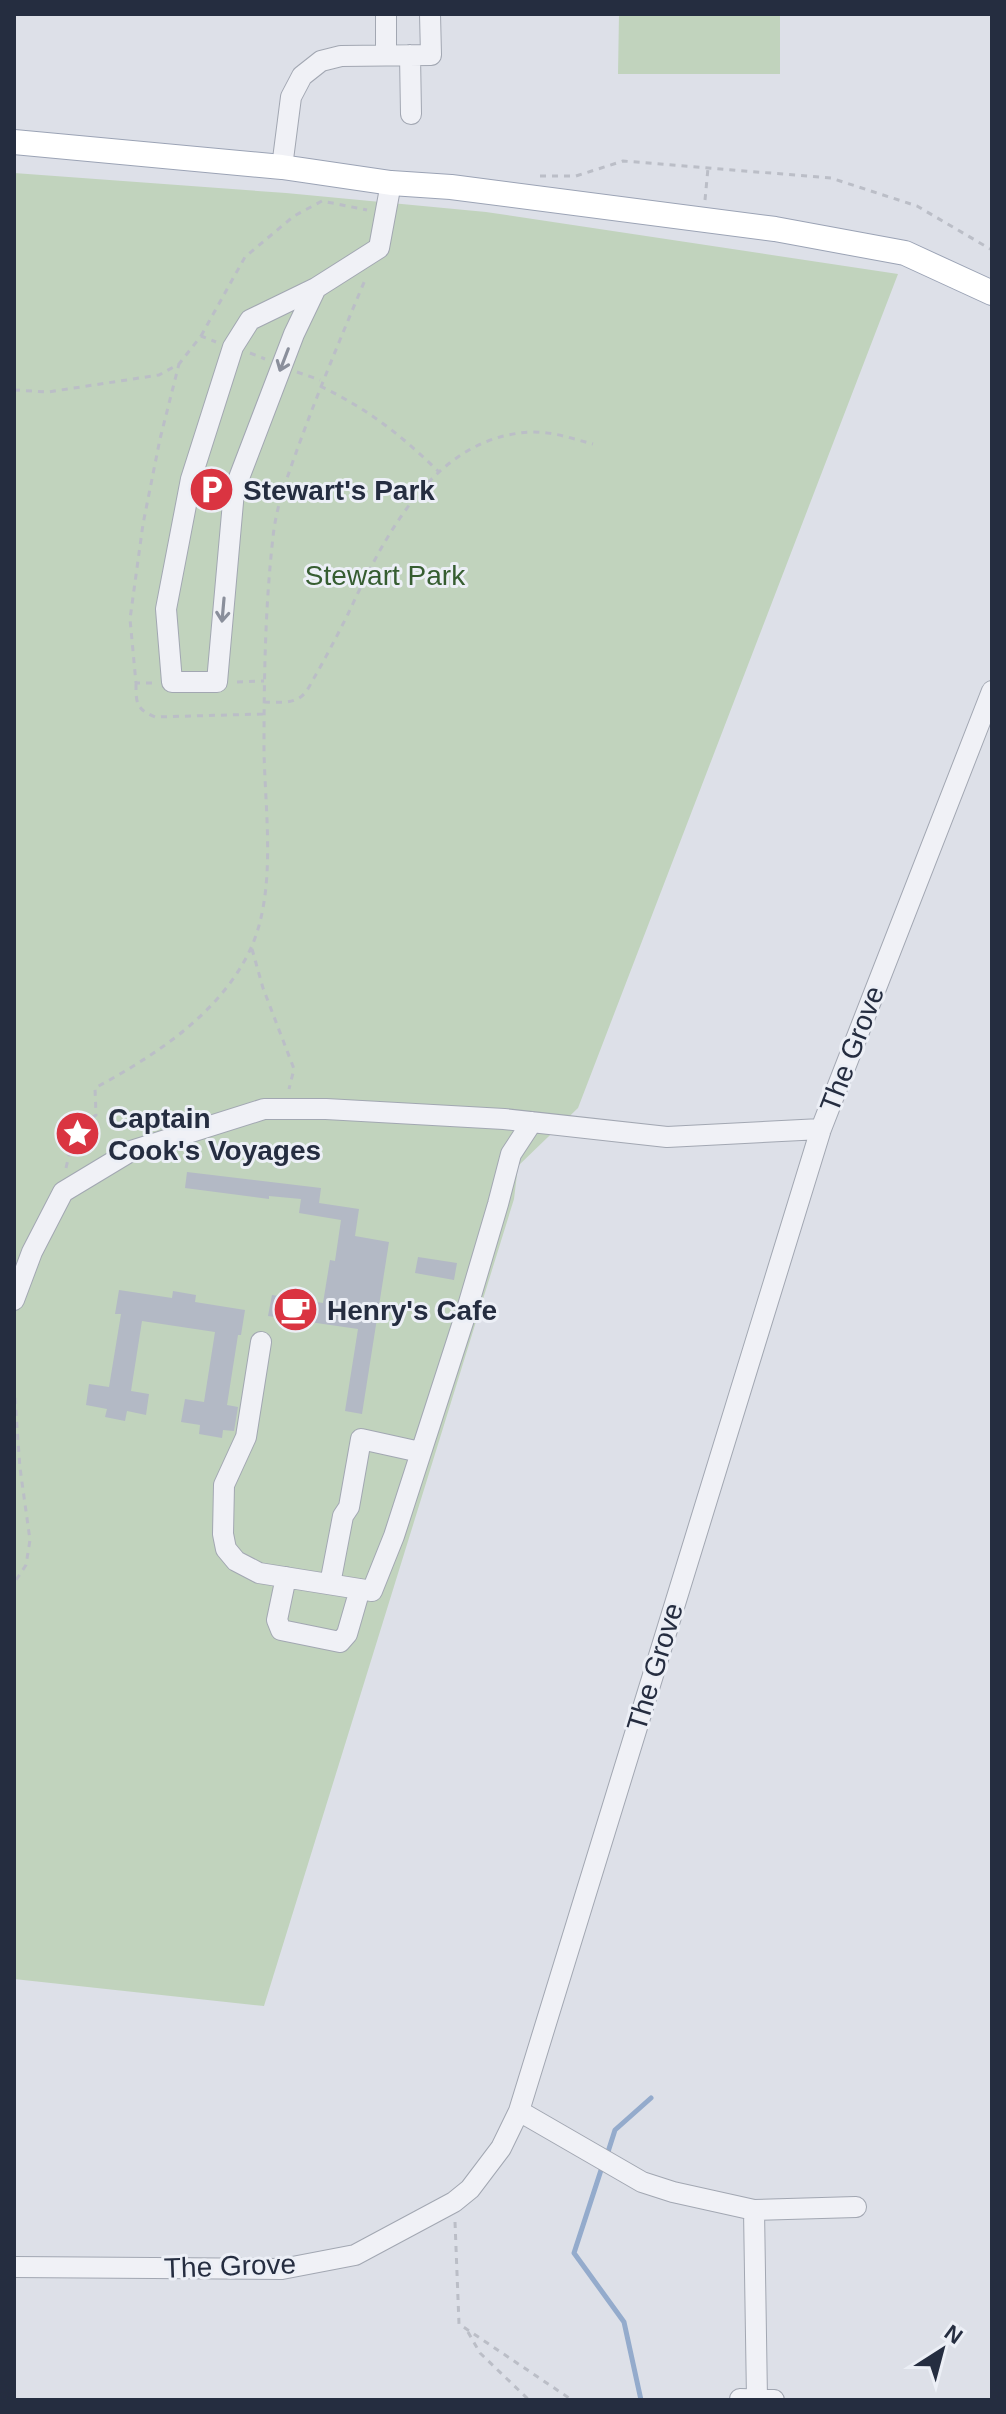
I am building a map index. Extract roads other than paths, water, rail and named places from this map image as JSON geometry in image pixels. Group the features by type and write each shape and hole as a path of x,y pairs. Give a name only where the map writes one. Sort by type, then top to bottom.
{"main road":[{"path":"14,142 282,167 775,229 905,253 992,293"}],"street":[{"path":"386,14 386,55"},
{"path":"282,167 291,97 302,76 321,61 341,56 431,55 430,14"},
{"path":"411,114 413,55"},
{"path":"316,288 294,334 234,491 217,682 172,682 166,609 191,479 233,347 250,320 316,288 379,248 391,183"},
{"name":"The Grove","path":"14,2267 282,2269 355,2255 454,2202 470,2189 501,2148 519,2111 821,1129 992,691"},
{"path":"14,1300 32,1252 63,1192 131,1151 264,1109 326,1109 532,1122 667,1137 821,1129"},
{"path":"261,1342 246,1437 224,1485 223,1534 226,1549 247,1569 259,1573 372,1591 394,1536 465,1316 511,1154 532,1122"},
{"path":"330,1584 343,1516 349,1507 361,1439 420,1452"},
{"path":"286,1577 277,1620 281,1630 340,1642 347,1634 360,1589"},
{"path":"519,2111 611,2165 653,2185 754,2210 856,2207"},
{"path":"754,2210 757,2399"},
{"path":"740,2399 774,2400"}],"waterway":[{"path":"607,2155 615,2130 651,2098"},
{"path":"603,2164 574,2253 624,2322 641,2400"}],"place":[{"name":"Stewart's Park","path":"212,490"},
{"name":"Captain Cook's Voyages","path":"77,1134"},
{"name":"Henry's Cafe","path":"296,1310"}],"park label":[{"name":"Stewart Park","path":"385,575"}]}
